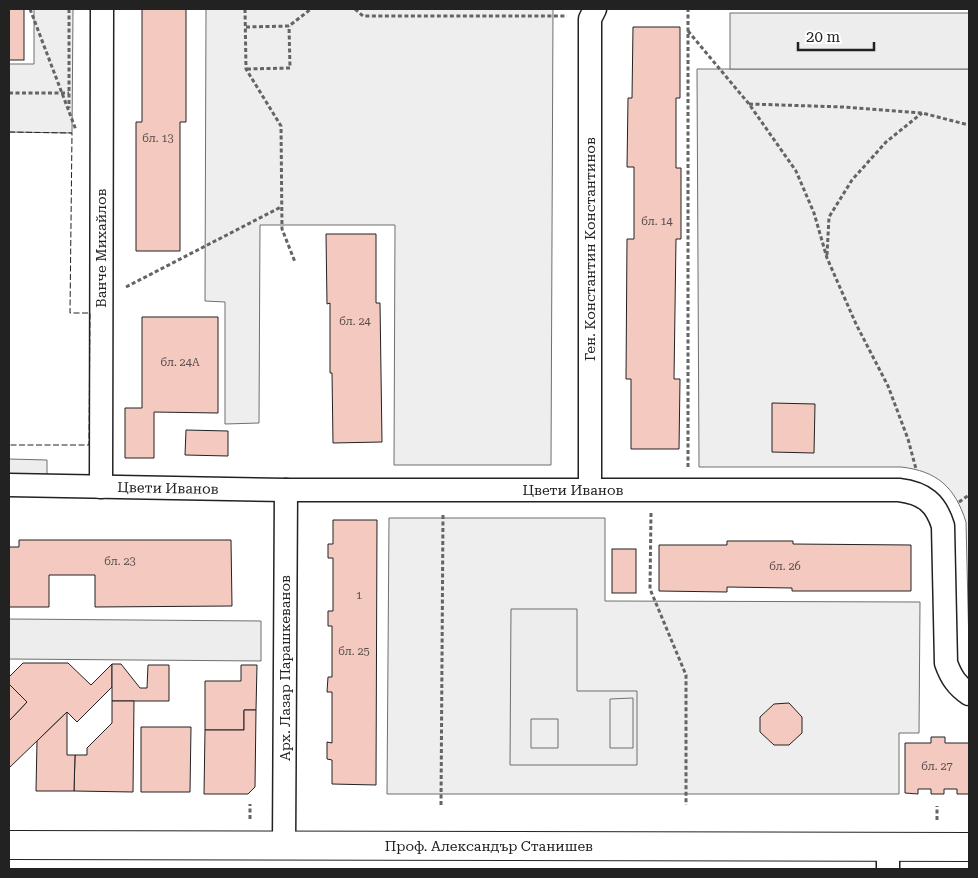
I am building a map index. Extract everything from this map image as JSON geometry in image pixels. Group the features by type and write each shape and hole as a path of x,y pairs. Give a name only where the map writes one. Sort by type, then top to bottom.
{"street":[{"name":"Ванче Михайлов","path":"101,487 102,9"},
{"name":"Ген. Константин Константинов","path":"590,490 593,14"},
{"name":"Цвети Иванов","path":"9,486 286,490 899,490 912,491 923,496"},
{"name":"Арх. Лазар Парашкеванов","path":"284,846 286,490"},
{"path":"923,496 940,515 943,526 946,663 951,676 960,688 969,694"},
{"name":"Проф. Александър Станишев","path":"9,845 284,846 888,858 969,848"}],"path":[{"path":"30,9 78,137"},
{"path":"68,9 69,111"},
{"path":"245,9 246,69 281,126 282,229 294,262"},
{"path":"246,27 289,26 311,9"},
{"path":"355,9 363,16 564,16 593,14"},
{"path":"688,9 688,490"},
{"path":"246,69 290,68 289,26"},
{"path":"688,31 749,104 796,171 814,213 827,258 856,324 888,386 908,439 923,496"},
{"path":"9,93 69,93"},
{"path":"749,104 843,106 922,114 969,125"},
{"path":"827,258 830,217 852,180 886,142 922,114"},
{"path":"101,300 282,207"},
{"path":"651,490 650,589 686,675 686,805"},
{"path":"441,805 443,509"},
{"path":"250,804 250,819"},
{"path":"937,806 937,820"}],"shaded area":[{"path":"34,9 73,9 72,133 9,132 9,64 34,64"},
{"path":"206,9 553,9 551,465 394,465 395,225 260,225 259,423 225,424 225,302 205,301"},
{"path":"730,13 969,13 969,69 730,69"},
{"path":"697,69 969,69 969,648 966,522 956,499 943,483 925,472 901,467 699,467"},
{"path":"9,459 47,460 47,479 9,478"},
{"path":"389,518 605,518 605,601 920,602 919,733 899,733 899,794 387,794"},
{"path":"511,609 577,609 577,691 637,691 637,765 510,765","holes":["633,698 633,748 610,748 610,699","531,719 558,719 558,748 531,748"]},
{"path":"9,619 261,621 261,661 9,659"}],"building":[{"path":"9,9 24,9 24,60 9,60"},
{"path":"142,9 186,9 186,122 180,122 180,251 136,251 136,122 142,122"},
{"path":"633,27 680,27 680,98 676,98 676,168 681,168 681,239 676,239 674,379 680,379 679,449 631,449 631,379 626,379 627,239 634,239 634,167 627,167 628,98 632,98"},
{"path":"326,234 376,234 376,303 380,303 382,442 333,443 330,303 327,304"},
{"path":"142,317 218,317 218,413 154,412 154,458 125,458 125,408 142,408"},
{"path":"772,403 815,404 814,453 772,452"},
{"path":"186,430 228,431 228,456 185,455"},
{"path":"333,520 377,520 376,785 332,784 332,760 327,759 327,742 332,743 332,692 327,692 328,677 332,677 332,626 328,626 328,611 333,611 333,558 328,558 328,544 333,544"},
{"path":"19,540 231,540 232,606 95,607 95,575 49,575 49,607 9,607 9,547 19,547"},
{"path":"727,541 793,541 793,544 911,545 911,591 792,591 792,588 727,587 727,592 659,591 659,545 727,545"},
{"path":"612,549 636,549 636,593 612,593"},
{"path":"23,663 68,663 91,685 112,664 112,687 77,722 67,712 9,768 9,721 27,702 9,684 9,677"},
{"path":"112,664 121,664 140,688 147,688 148,665 169,665 169,701 112,701"},
{"path":"241,665 257,665 256,710 244,710 244,730 205,730 205,681 241,681"},
{"path":"9,684 27,702 9,721"},
{"path":"112,701 134,701 133,792 74,791 75,755 87,755 87,748 112,723"},
{"path":"789,703 802,717 802,733 789,745 774,745 760,732 760,717 774,704"},
{"path":"244,710 256,710 255,787 248,794 204,794 205,730 244,730"},
{"path":"67,712 67,755 75,755 74,791 36,791 37,741"},
{"path":"141,727 191,727 190,792 141,792"},
{"path":"931,737 945,737 945,743 969,743 969,794 957,794 957,789 944,789 944,794 931,794 931,789 918,789 918,794 905,793 905,743 931,743"}],"fence":[{"path":"9,132 72,133 70,313 90,313 89,445 9,445"}]}
